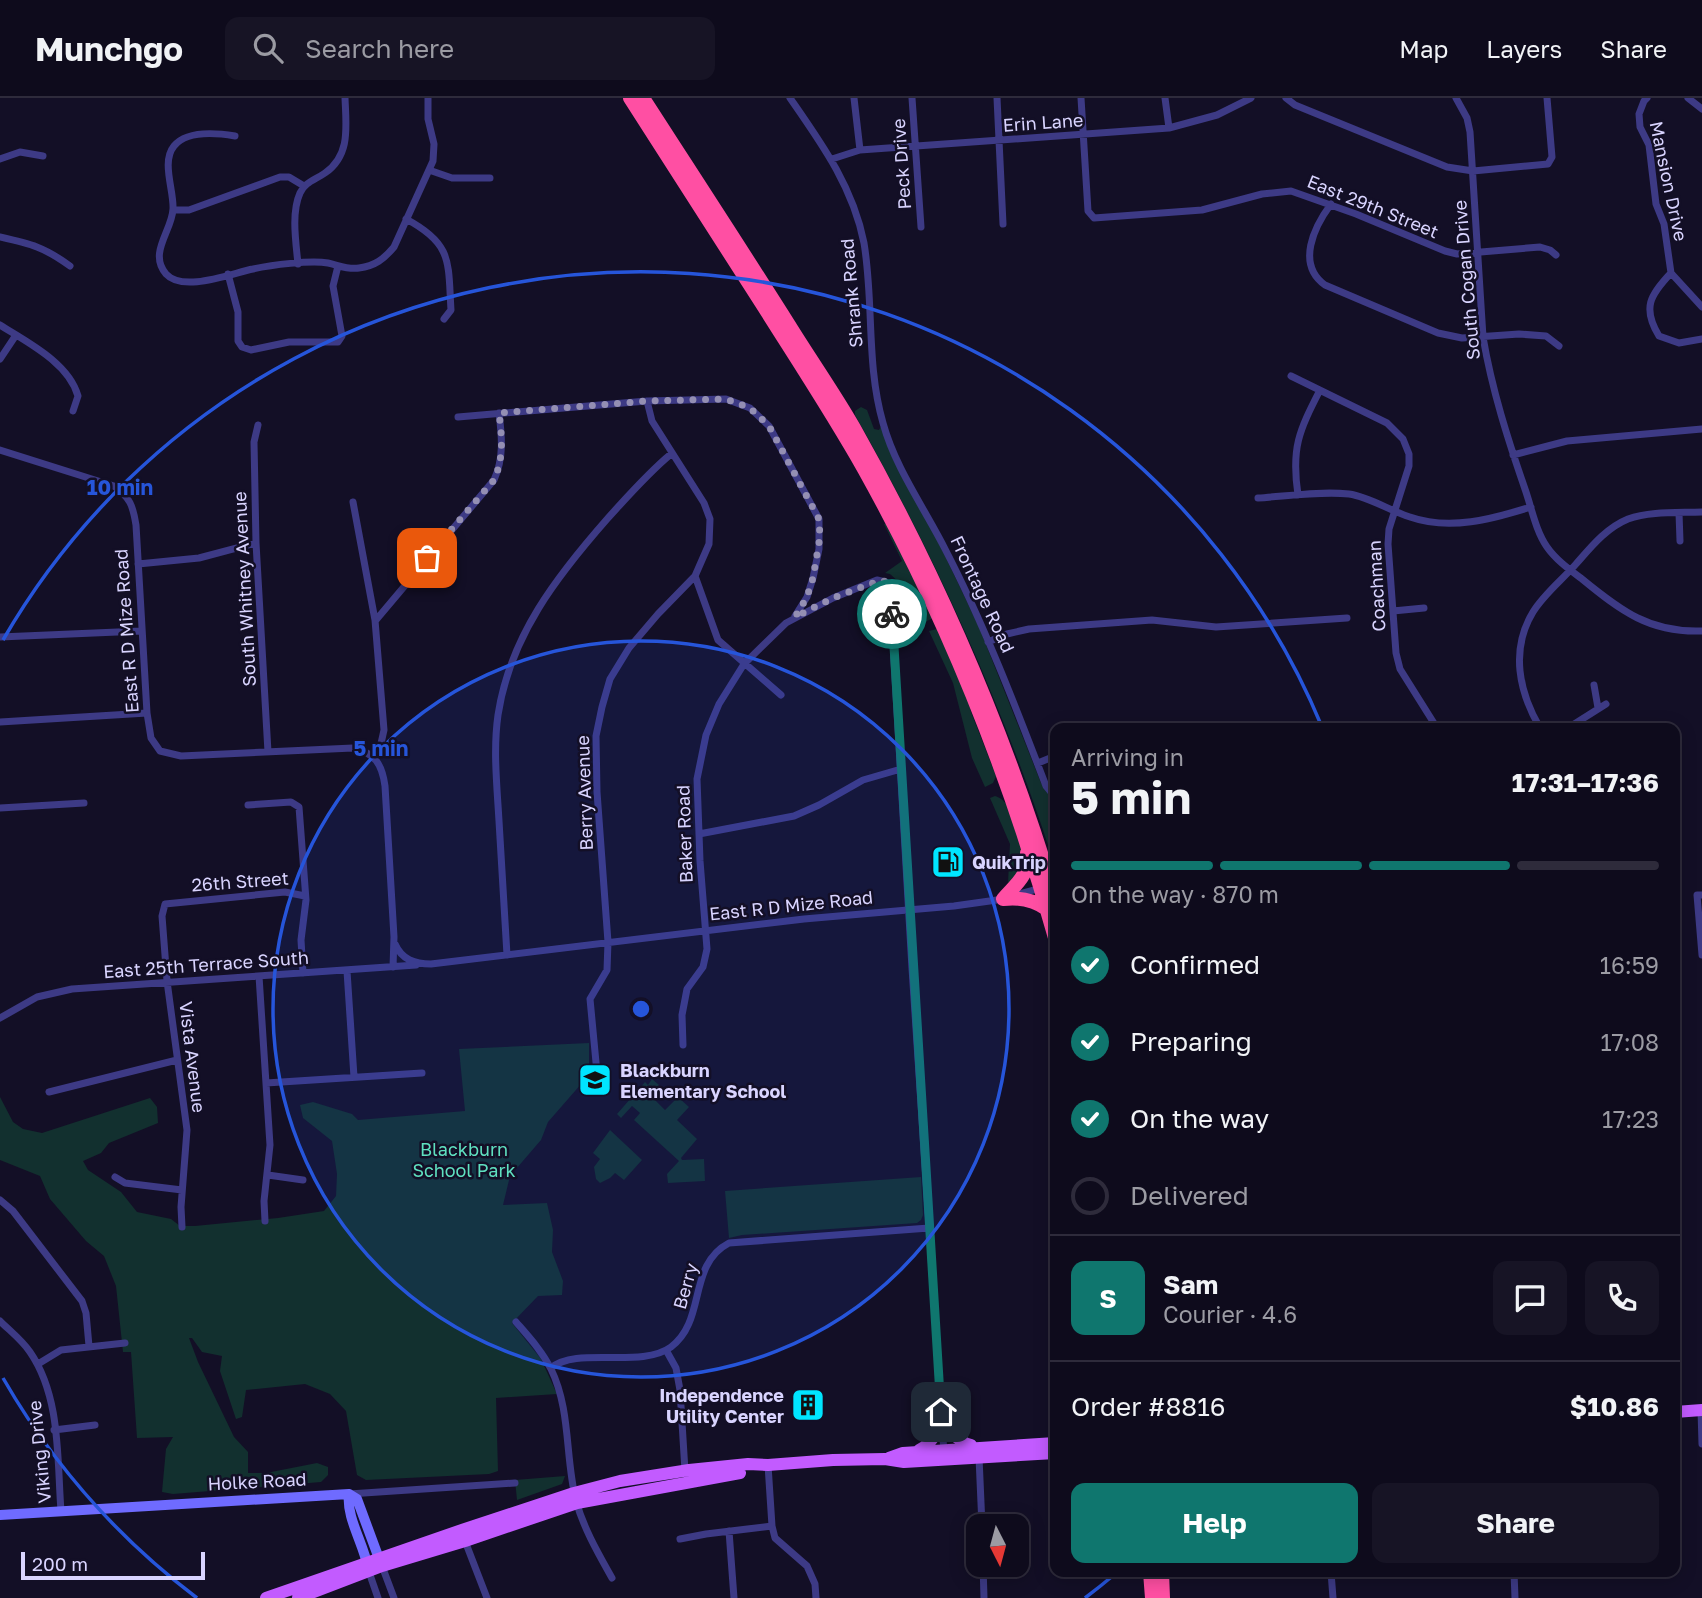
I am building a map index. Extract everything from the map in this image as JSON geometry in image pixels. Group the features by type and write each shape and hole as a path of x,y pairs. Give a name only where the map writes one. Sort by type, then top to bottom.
{"highway":[{"path":"630,98 823,400 883,505 919,577 963,674 1050,893 1030,901 1003,899"},
{"path":"643,98 852,426 896,505 978,678 1016,777 1029,836 1026,870 1003,899"},
{"path":"1029,836 1050,857"},
{"path":"1150,1577 1152,1598"},
{"path":"1161,1577 1163,1598"}],"main road":[{"path":"916,1452 932,1440 938,1431 941,1409"},
{"path":"941,1409 952,1435 979,1453 1050,1444"},
{"path":"1680,1412 1701,1410"},
{"path":"885,1459 902,1452 1050,1453"},
{"path":"298,1598 374,1564 465,1541 620,1481 748,1464 885,1459 904,1462 944,1454"},
{"path":"266,1598 576,1498 747,1472 768,1465"}],"street":[{"path":"298,264 296,205 304,186 326,172 341,156 346,143 345,98"},
{"path":"235,136 191,135 175,144 169,163 173,210 160,245 159,258 165,273 174,279 198,282 256,268 298,264 329,263 357,269 385,258 394,247 433,161 434,144 428,118 428,98"},
{"path":"790,98 832,159"},
{"path":"854,98 860,150"},
{"name":"Peck Drive","path":"912,98 921,228"},
{"path":"997,98 1003,224"},
{"path":"1081,98 1083,135"},
{"path":"1165,98 1169,128"},
{"name":"Erin Lane","path":"832,159 860,150 1169,128 1217,115 1251,98"},
{"path":"1286,98 1296,105 1447,167 1473,171 1543,165 1549,162 1552,157 1547,98"},
{"name":"South Cogan Drive","path":"1456,98 1467,118 1479,253 1483,337 1494,394 1546,546 1617,608 1633,617 1673,630 1702,631"},
{"name":"Mansion Drive","path":"1647,98 1639,114 1640,127 1649,145 1656,204 1664,224 1671,272"},
{"path":"1688,98 1702,109"},
{"name":"East 29th Street","path":"1083,135 1090,216 1094,218 1202,210 1262,194 1286,191 1331,204 1457,254 1540,247 1556,255"},
{"path":"0,159 16,153 43,156"},
{"name":"Shrank Road","path":"832,159 852,201 864,243 871,344 879,405"},
{"path":"429,170 452,178 490,178"},
{"path":"173,210 189,210 280,177 289,177 304,186"},
{"path":"1331,204 1317,226 1310,251 1311,267 1321,282 1438,333 1462,338 1519,334 1546,336 1559,346"},
{"path":"406,219 437,240 445,256 451,310 444,318"},
{"path":"0,237 29,242 47,250 70,266"},
{"path":"228,274 238,313 238,341 242,347 251,350 289,342 338,342 342,336 333,286 338,266"},
{"path":"1702,307 1699,300 1671,272 1653,295 1649,306 1652,324 1659,336 1679,343 1702,339"},
{"path":"0,324 54,362 71,380 78,396 73,411"},
{"path":"0,359 16,335"},
{"path":"1291,376 1320,390 1296,444 1298,495"},
{"name":"Coachman","path":"1320,390 1387,423 1402,436 1409,454 1409,467 1388,544 1396,653 1400,669 1434,723"},
{"path":"458,416 647,401 726,399 750,408 765,422 819,519 820,537 813,578 807,597 795,617"},
{"name":"Berry Avenue","path":"597,1073 590,999 607,970 608,942 597,792 596,736 602,707 610,680 629,648 657,614 695,576 709,544 710,519 704,503 652,421 647,401"},
{"name":"Frontage Road","path":"879,405 896,460 945,548 1001,669 1050,791"},
{"path":"375,621 494,480 502,453 499,413"},
{"name":"South Whitney Avenue","path":"258,425 254,442 256,543 268,752"},
{"path":"1513,455 1567,441 1702,429"},
{"name":"East R D Mize Road","path":"0,450 114,486 132,503 146,713 151,738 160,751 181,757 353,748 375,757"},
{"path":"507,954 495,759 498,716 506,678 518,645 543,598 593,535 647,474 671,454"},
{"path":"1258,498 1329,493 1350,495 1424,521 1456,524 1493,519 1531,507"},
{"path":"353,502 375,621 384,730 375,757 382,768 385,786 394,937 393,967"},
{"path":"1537,723 1522,694 1520,677 1520,645 1533,611 1602,536 1618,523 1639,516 1702,512"},
{"path":"1679,513 1680,541"},
{"path":"138,564 199,558 256,543"},
{"path":"695,576 718,640 780,695"},
{"name":"Baker Road","path":"683,1045 682,1015 687,989 703,967 707,949 697,779 706,735 719,704 744,664 762,644 795,617 877,580 886,582 890,592 901,769"},
{"path":"1393,611 1424,608"},
{"path":"988,642 1029,629 1152,620 1216,627 1347,618"},
{"path":"0,637 141,631"},
{"path":"1582,723 1602,706 1594,685"},
{"path":"0,722 146,713"},
{"path":"1038,763 1050,758"},
{"path":"699,834 794,816 863,780 901,769 944,1454"},
{"path":"248,805 291,802 299,807 306,906 301,940 303,973"},
{"path":"0,808 84,803"},
{"name":"26th Street","path":"177,901 285,892 305,896"},
{"name":"East R D Mize Road","path":"420,964 1050,893"},
{"path":"1699,895 1702,955"},
{"name":"Vista Avenue","path":"177,901 164,904 162,916 167,981 187,1130 182,1227"},
{"path":"394,937 398,952 410,961 420,964"},
{"name":"East 25th Terrace South","path":"0,1018 37,997 61,991 420,964"},
{"path":"347,971 354,1077"},
{"path":"259,976 270,1145 264,1201 265,1221"},
{"path":"48,1092 177,1060"},
{"path":"266,1083 422,1073"},
{"path":"268,1175 303,1180"},
{"path":"115,1177 125,1183 182,1190"},
{"path":"0,1200 13,1211 82,1301 86,1313 89,1346"},
{"name":"Berry","path":"666,1350 680,1340 689,1327 703,1271 720,1248 737,1241 929,1228"},
{"name":"Viking Drive","path":"0,1321 21,1341 38,1364 50,1397 61,1511"},
{"path":"516,1322 537,1345 551,1368 564,1410 576,1498 589,1536 612,1578"},
{"path":"38,1364 61,1350 125,1343"},
{"path":"551,1368 572,1360 648,1355 666,1350 676,1368 680,1390 685,1471"},
{"path":"1701,1410 1702,1444"},
{"path":"54,1430 95,1425"},
{"path":"979,1453 982,1514"},
{"path":"768,1465 772,1526 780,1544 807,1566 815,1584 816,1598"},
{"name":"Holke Road","path":"0,1515 515,1483"},
{"path":"349,1494 357,1499 374,1564 379,1598"},
{"path":"680,1539 772,1526"},
{"path":"729,1531 734,1598"},
{"path":"465,1541 487,1598"},
{"path":"374,1564 394,1598"},
{"path":"984,1577 985,1598"},
{"path":"1331,1577 1333,1598"},
{"path":"1514,1577 1515,1598"}],"green space":[{"path":"861,407 867,410 874,429 879,430 882,424 979,627 1041,783 1050,796 1050,851 1010,740 964,629 855,411"},
{"path":"884,524 887,524 933,618 925,622 912,594 890,574 885,573 902,561"},
{"path":"937,629 966,692 996,776 993,783 985,787 972,758 953,683 929,631"},
{"path":"995,796 1002,799 1012,813 1026,857 1013,880 1008,883 1010,844 990,798"},
{"name":"Blackburn School Park","path":"589,1043 589,1075 548,1122 541,1140 510,1176 503,1205 547,1203 553,1230 552,1252 563,1281 562,1295 538,1296 512,1323 541,1359 557,1394 496,1398 498,1471 489,1474 366,1480 357,1475 346,1411 330,1394 305,1384 246,1390 242,1417 236,1419 220,1371 222,1356 202,1352 192,1338 189,1338 234,1437 248,1452 248,1473 266,1473 317,1463 328,1467 328,1475 321,1482 173,1494 162,1492 166,1449 173,1437 137,1438 131,1352 123,1352 116,1286 104,1256 86,1241 50,1199 40,1176 0,1160 0,1097 13,1122 23,1129 42,1133 150,1098 157,1107 158,1123 109,1143 101,1153 83,1161 88,1170 121,1192 137,1212 171,1219 180,1226 195,1226 324,1211 336,1196 337,1174 332,1141 303,1118 300,1105 313,1102 352,1114 358,1120 465,1111 459,1049"},
{"path":"652,1079 659,1085 651,1096 665,1110 678,1097 689,1107 677,1120 697,1139 681,1158 704,1159 705,1181 668,1183 667,1174 679,1161 634,1120 640,1113 632,1106 621,1118 617,1114 645,1082 648,1085"},
{"path":"610,1130 642,1160 624,1180 615,1173 600,1183 596,1179 594,1167 600,1159 593,1153"},
{"path":"921,1177 923,1215 917,1223 729,1238 725,1191"},
{"path":"565,1476 562,1484 517,1500 515,1480"}],"way so far":[{"path":"427,558 494,480 502,453 499,413 647,401 726,399 750,408 769,426 819,519 819,549 813,578 807,597 795,617 877,580 886,582 892,614"}],"place":[{"name":"QuikTrip","path":"948,862"},
{"name":"Blackburn Elementary School","path":"595,1080"},
{"name":"Independence Utility Center","path":"808,1405"}],"route":[{"path":"892,614 941,1412"}]}
